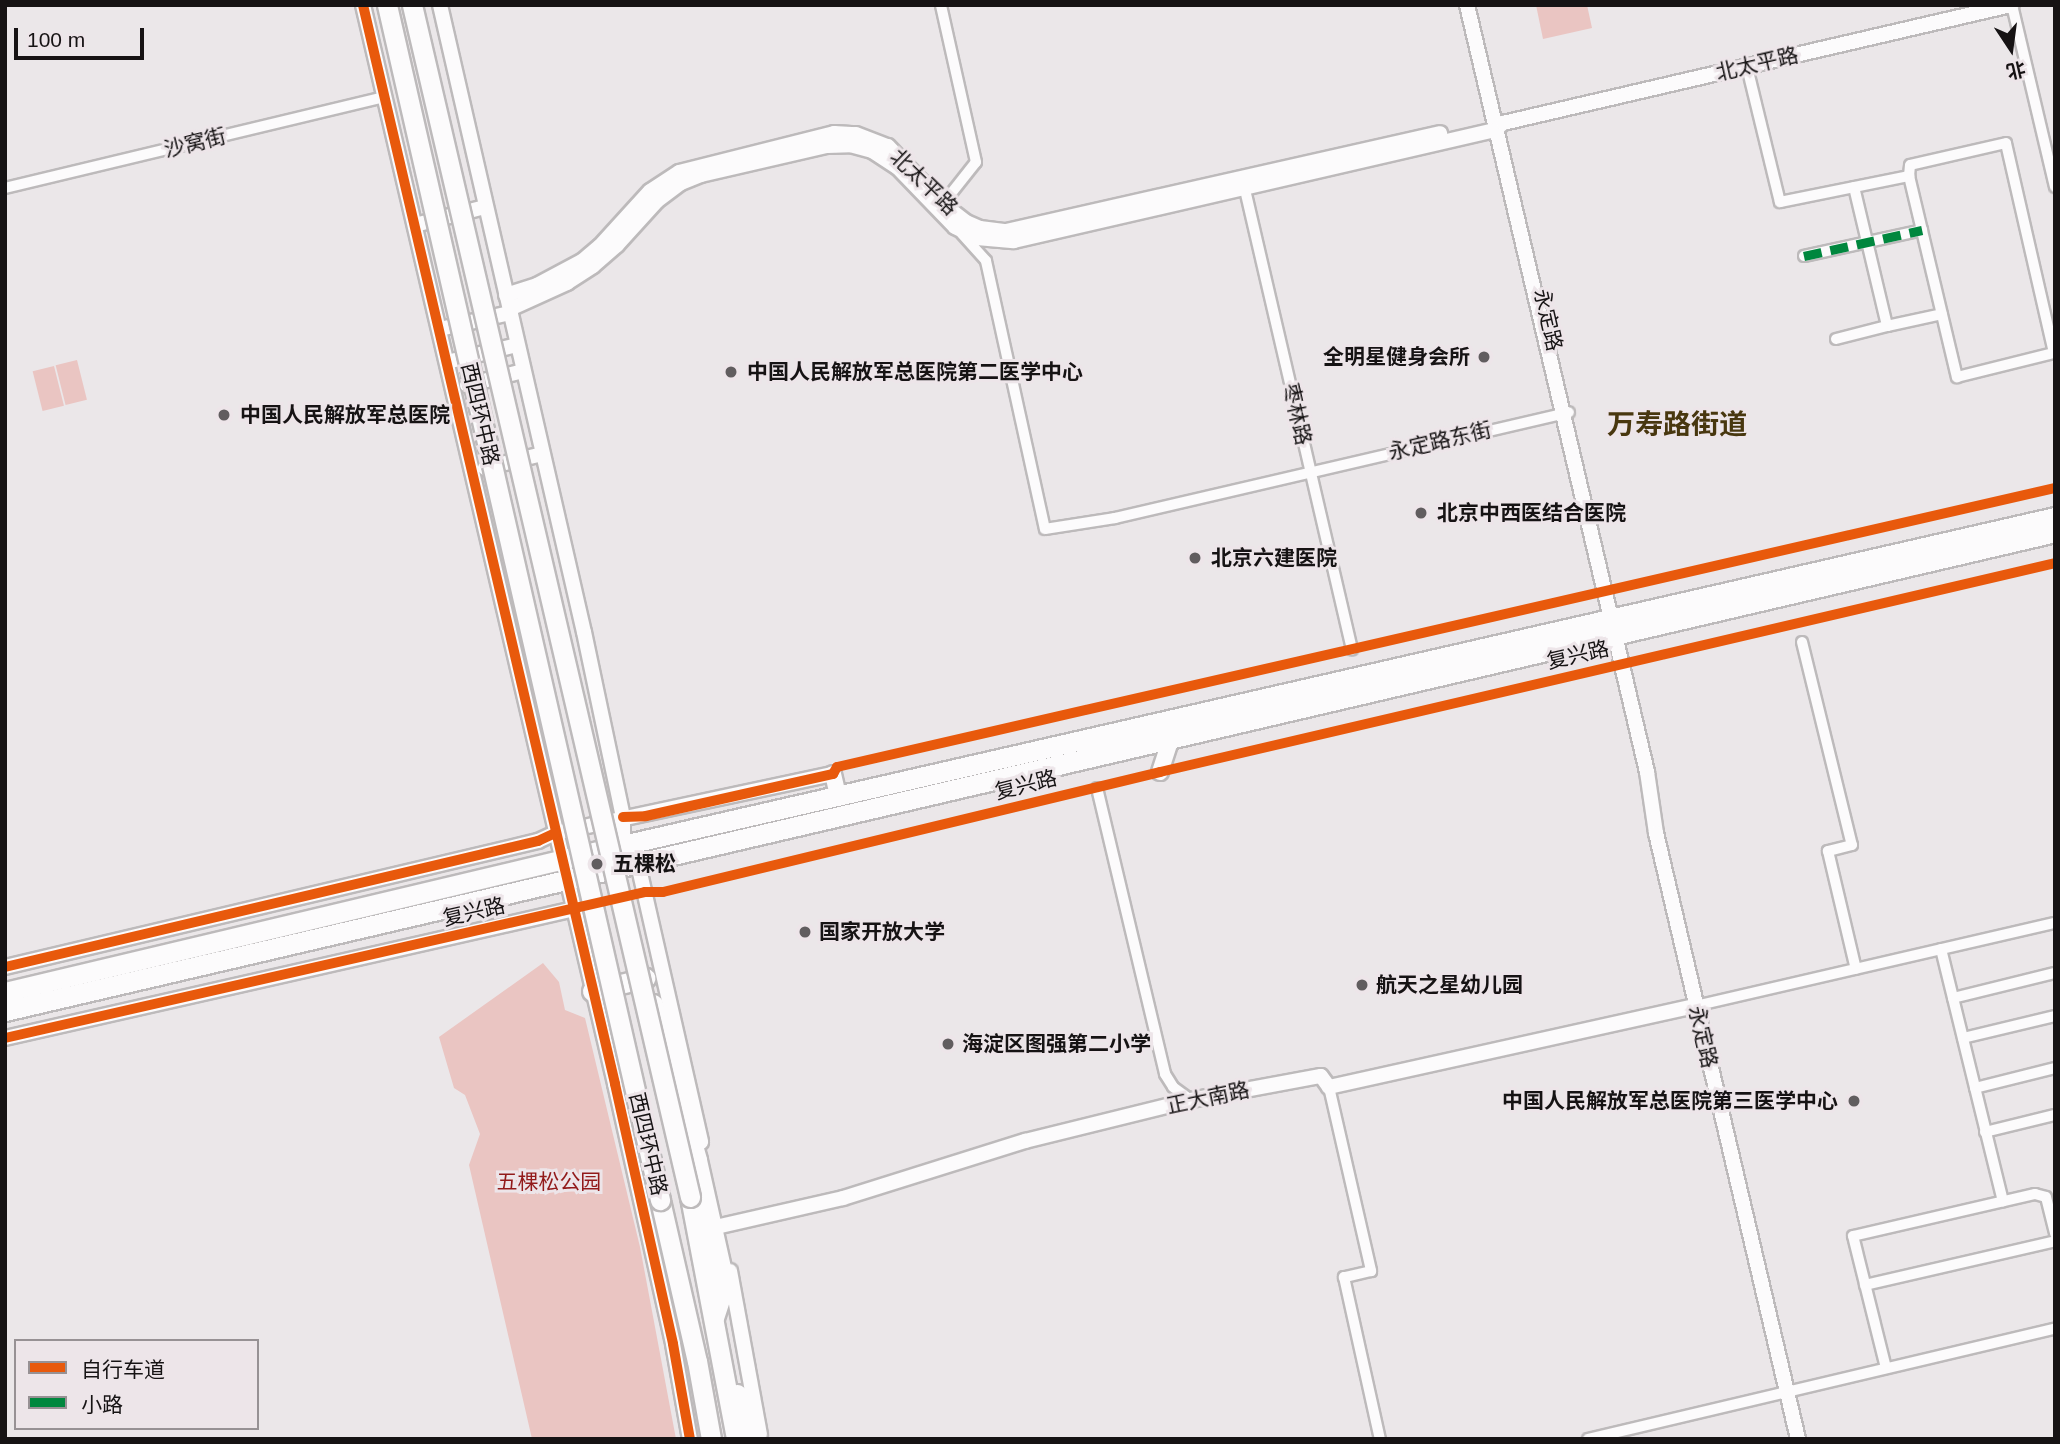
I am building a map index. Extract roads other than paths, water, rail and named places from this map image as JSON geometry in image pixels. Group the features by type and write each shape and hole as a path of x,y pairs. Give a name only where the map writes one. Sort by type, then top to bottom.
{"highway":[{"name":"西四环中路","path":"387,5 697,1361 711,1439"},
{"name":"西四环中路","path":"412,5 690,1197 736,1439"},
{"name":"复兴路","path":"5,1011 1171,739 1614,625 2055,517"},
{"name":"复兴路","path":"5,992 838,796 1614,625 2055,532"},
{"path":"624,845 630,866 645,978 697,1160 723,1276 724,1287 714,1318"},
{"path":"592,991 645,978"},
{"path":"721,1353 755,1439"},
{"path":"697,1361 697,1439"}],"main road":[{"path":"1160,772 1171,739"},
{"path":"834,774 838,796"}],"street":[{"name":"西四环中路","path":"363,5 650,1237 690,1439"},
{"path":"440,5 584,632 623,817 624,845"},
{"path":"940,208 976,162 942,5"},
{"name":"永定路","path":"1467,5 1614,625 1647,772 1656,833 1695,1006 1798,1439"},
{"name":"永定路","path":"1476,5 1497,125"},
{"path":"2006,6 2055,187"},
{"name":"北太平路","path":"440,329 509,306 537,285 582,261 600,246 650,191 685,169 834,132 856,134 888,146 904,159 955,227 977,238 1014,241 1244,183 2006,6"},
{"path":"1747,67 1780,202 1909,176"},
{"name":"沙窝街","path":"5,188 384,97"},
{"path":"2006,143 2054,353 1956,377 1909,176 1910,165 2006,143"},
{"name":"北太平路","path":"940,208 980,228 1006,231 1244,183"},
{"name":"枣林路","path":"1244,183 1352,649"},
{"path":"1854,187 1887,326"},
{"path":"415,225 485,207"},
{"name":"永定路东街","path":"955,227 986,261 1045,529 1115,518 1565,413"},
{"path":"1804,256 1922,230"},
{"path":"1836,338 1942,314"},
{"path":"447,362 517,345"},
{"path":"454,388 523,371"},
{"path":"473,470 542,454"},
{"path":"1802,642 1852,845 1828,851 1856,969"},
{"path":"5,967 538,841 555,833 623,817 646,816 834,774"},
{"path":"1097,788 1165,1073 1173,1087 1191,1101"},
{"path":"630,866 720,1226 760,1439"},
{"name":"复兴路","path":"5,1038 574,909"},
{"path":"1695,1006 2055,923"},
{"path":"1941,949 2003,1202"},
{"path":"1953,998 2055,973"},
{"name":"正大南路","path":"720,1226 843,1198 1025,1141 1191,1101 1321,1076 1329,1087 1695,1006"},
{"path":"1963,1038 2055,1016"},
{"path":"1975,1088 2055,1068"},
{"path":"1329,1087 1371,1271 1343,1277 1380,1439"},
{"path":"1986,1132 2055,1115"},
{"path":"1886,1368 1853,1236 2035,1194 2046,1198 2055,1234"},
{"path":"1865,1285 2055,1241"},
{"path":"1588,1439 2055,1329"}],"place":[{"name":"全明星健身会所","path":"1484,357"},
{"name":"中国人民解放军总医院第二医学中心","path":"731,372"},
{"name":"中国人民解放军总医院","path":"224,415"},
{"name":"北京中西医结合医院","path":"1421,513"},
{"name":"北京六建医院","path":"1195,558"},
{"name":"五棵松","path":"597,864"},
{"name":"国家开放大学","path":"805,932"},
{"name":"航天之星幼儿园","path":"1362,985"},
{"name":"海淀区图强第二小学","path":"948,1044"},
{"name":"中国人民解放军总医院第三医学中心","path":"1854,1101"}],"district":[{"name":"万寿路街道","path":"1677,425"}],"park label":[{"name":"五棵松公园","path":"549,1182"}]}
